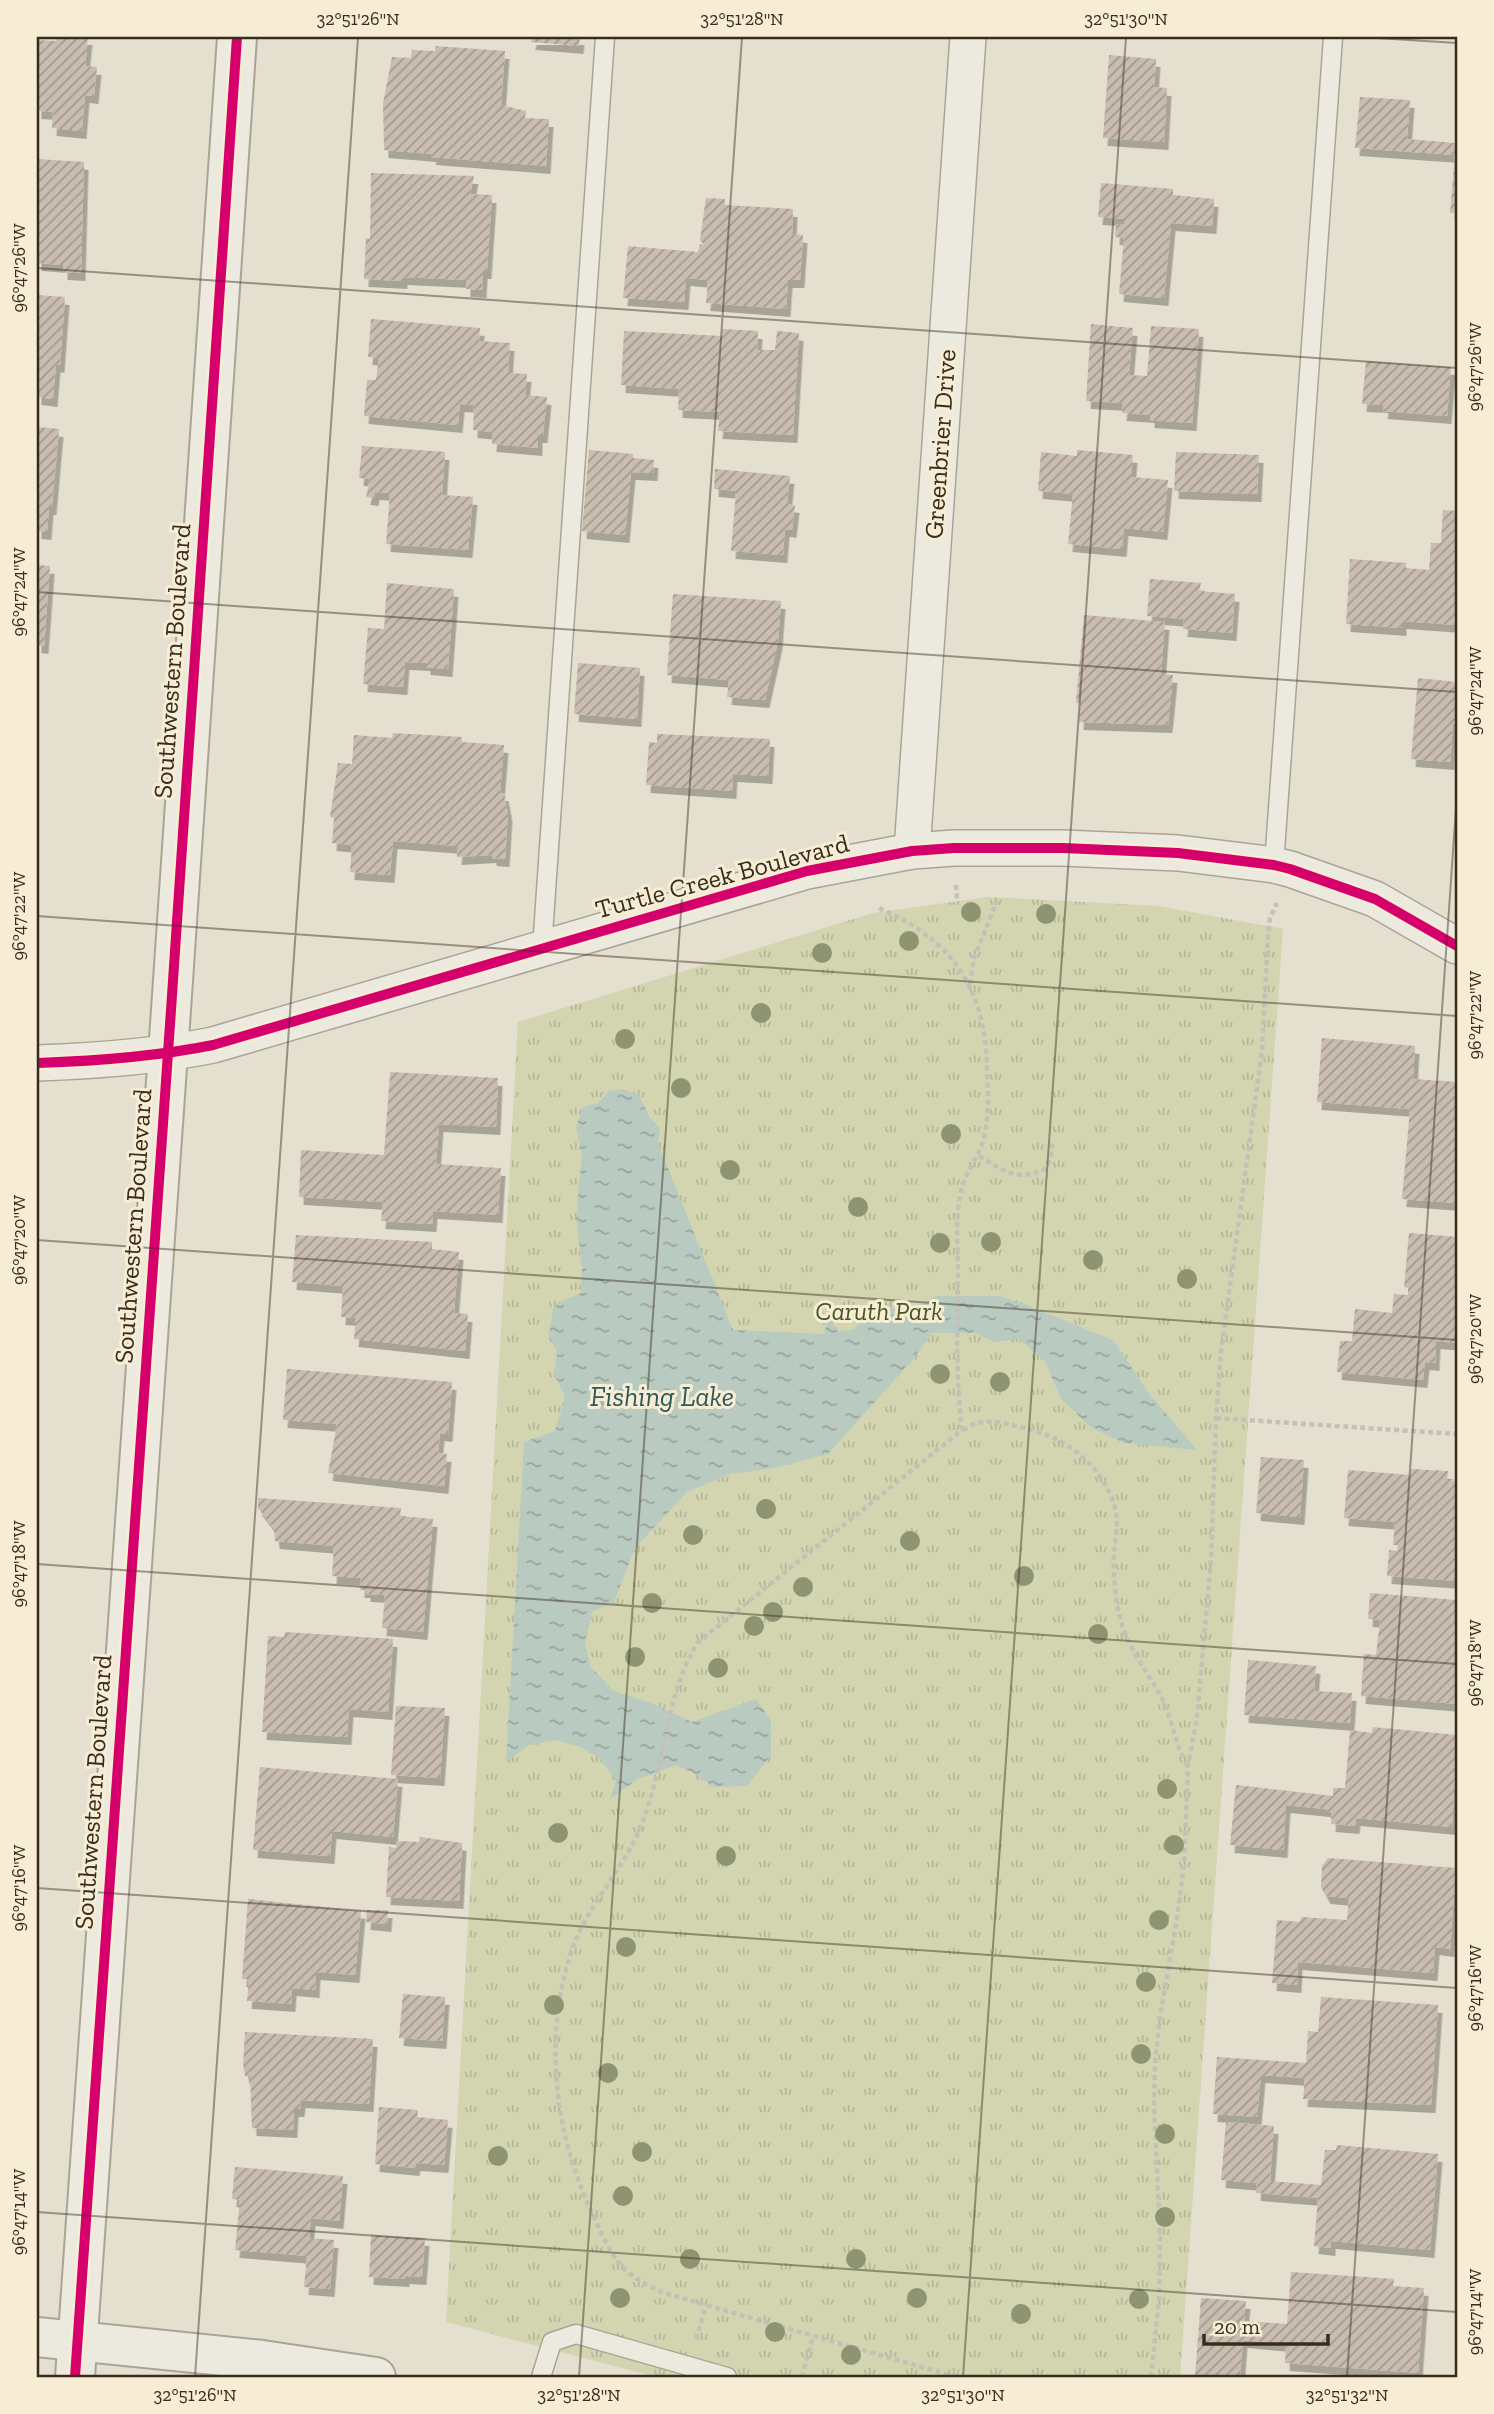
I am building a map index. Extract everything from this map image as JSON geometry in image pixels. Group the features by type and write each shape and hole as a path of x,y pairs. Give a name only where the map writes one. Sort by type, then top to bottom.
{"street":[{"name":"Southwestern Boulevard","path":"76,2359 237,37"},
{"name":"Greenbrier Drive","path":"912,850 968,37"},
{"name":"Turtle Creek Boulevard","path":"37,1063 124,1060 168,1055 213,1045 807,871 912,850 1063,848 1178,853 1277,882 1290,869 1375,899 1457,946"},
{"path":"37,2337 76,2359 261,2360 376,2377"}],"lane":[{"path":"542,950 605,37"},
{"path":"1277,882 1333,37"},
{"path":"541,2377 552,2342 576,2334 727,2377"}],"path":[{"path":"1151,2377 1159,2299 1160,2234 1154,2106 1155,2063 1184,1865 1188,1766 1203,1665 1211,1560 1221,1352 1262,1051 1268,935 1277,882"},
{"path":"956,883 957,899"},
{"path":"970,985 974,958 997,901"},
{"path":"879,908 917,928 956,964 970,985 983,1020 987,1049 988,1111 985,1135 979,1156 962,1182 959,1197 956,1353 962,1430"},
{"path":"979,1156 1003,1171 1017,1176 1030,1175 1045,1169 1051,1157 1052,1140"},
{"path":"1216,1418 1457,1434"},
{"path":"956,2377 661,2292 638,2281 621,2266 603,2235 578,2180 560,2113 555,2059 563,1988 584,1921 615,1873 643,1821 656,1782 680,1675 698,1642 962,1430 977,1423 999,1424 1043,1433 1077,1452 1107,1487 1117,1522 1114,1555 1120,1618 1128,1645 1167,1710 1181,1755 1188,1766"},
{"path":"802,2377 813,2336"}],"green space":[{"name":"Caruth Park","path":"988,897 1159,906 1283,929 1180,2377 656,2377 446,2322 518,1022 873,913"}],"water":[{"name":"Fishing Lake","path":"622,1089 639,1095 650,1118 660,1128 658,1143 733,1330 824,1334 828,1318 839,1331 853,1330 875,1309 916,1308 936,1296 999,1296 1114,1341 1147,1391 1197,1450 1124,1443 1092,1428 1061,1399 1045,1361 1019,1339 994,1342 975,1333 932,1333 910,1363 828,1454 774,1468 731,1474 687,1492 635,1548 614,1602 592,1612 585,1644 591,1667 614,1691 648,1702 692,1722 756,1699 771,1721 771,1755 747,1786 713,1787 692,1772 676,1765 638,1779 610,1799 616,1780 599,1758 578,1746 557,1740 531,1744 506,1762 524,1442 555,1431 565,1396 554,1374 557,1352 549,1335 553,1308 581,1293 582,1268 576,1218 582,1154 576,1127 583,1107 598,1103 609,1091"}],"building":[{"path":"57,37 88,37 85,66 97,67 94,96 85,95 82,131 52,128 53,112 37,111 37,40 56,41"},
{"path":"532,37 580,37 579,46 531,42"},
{"path":"436,46 505,51 501,105 526,111 525,118 549,119 546,166 431,157 432,154 384,150 383,104 392,57 411,58 412,50 435,51"},
{"path":"1109,55 1156,59 1154,87 1167,88 1164,142 1103,138"},
{"path":"1360,97 1410,100 1407,139 1455,143 1457,133 1457,213 1450,213 1455,155 1355,148"},
{"path":"37,159 84,162 81,273 63,272 63,265 37,263"},
{"path":"371,173 474,176 470,194 492,195 487,271 483,271 482,290 466,289 466,280 403,277 403,281 364,279 366,238 370,239"},
{"path":"1101,183 1173,189 1173,195 1214,199 1212,226 1171,223 1164,298 1119,294 1124,238 1115,237 1116,224 1124,225 1124,219 1098,217"},
{"path":"706,198 725,199 725,205 793,209 792,234 803,235 800,280 788,280 786,309 706,303 708,280 686,278 684,302 623,298 628,246 698,252 700,244 704,245 700,240"},
{"path":"37,295 65,297 60,365 56,364 53,399 37,397"},
{"path":"371,319 480,328 479,341 510,343 508,373 527,374 525,395 547,397 543,435 538,435 538,448 492,444 493,432 473,430 474,405 460,404 458,425 364,416 367,380 376,380 379,358 368,357"},
{"path":"1091,324 1133,328 1129,375 1147,376 1151,326 1199,329 1192,423 1150,420 1150,415 1122,413 1123,403 1086,401"},
{"path":"722,329 758,331 757,350 775,350 777,331 799,333 793,435 718,431 720,412 678,410 679,389 621,385 624,331 722,336"},
{"path":"1366,361 1451,367 1447,416 1383,411 1384,405 1362,404"},
{"path":"37,427 59,429 47,532 37,531"},
{"path":"362,446 445,452 442,495 473,497 468,550 386,544 390,493 375,492 374,498 366,497 370,479 359,478"},
{"path":"589,450 633,454 633,458 654,460 653,473 631,472 625,535 582,531"},
{"path":"1077,450 1133,455 1131,477 1168,480 1163,532 1124,528 1122,549 1068,544 1073,494 1038,491 1041,452 1077,456"},
{"path":"1176,452 1259,455 1257,494 1174,491"},
{"path":"715,469 790,476 787,504 795,505 792,530 785,529 783,555 731,551 736,491 714,489"},
{"path":"1443,510 1457,511 1457,625 1402,621 1402,628 1346,624 1350,559 1406,563 1406,568 1429,570 1431,543 1441,543"},
{"path":"37,565 50,566 44,646 37,645"},
{"path":"1150,579 1201,583 1199,591 1235,594 1232,633 1183,629 1184,619 1147,616"},
{"path":"387,583 454,589 448,669 426,667 426,663 405,662 403,687 363,684 368,628 384,629"},
{"path":"673,594 781,601 778,641 765,700 727,697 729,680 667,675"},
{"path":"1084,615 1165,622 1161,674 1173,675 1168,725 1079,722 1080,703 1076,703"},
{"path":"578,663 640,668 637,719 574,714"},
{"path":"1418,678 1456,682 1457,724 1453,723 1450,762 1411,759"},
{"path":"393,733 462,737 462,742 504,745 500,793 504,793 508,814 505,859 492,858 492,855 457,857 458,846 393,841 390,875 350,872 352,845 332,843 334,818 330,817 338,763 352,764 354,735 392,738"},
{"path":"657,734 770,739 768,776 733,774 732,791 646,785 649,742 657,743"},
{"path":"1322,1038 1415,1046 1413,1079 1457,1082 1457,1203 1402,1199 1410,1109 1317,1102"},
{"path":"390,1072 498,1078 496,1127 439,1124 436,1164 501,1168 498,1215 433,1211 432,1224 381,1221 383,1202 299,1197 301,1150 384,1155"},
{"path":"1409,1233 1457,1237 1457,1343 1436,1341 1435,1363 1425,1362 1423,1380 1337,1372 1340,1341 1352,1341 1355,1309 1392,1313 1394,1294 1408,1295 1408,1288 1404,1287"},
{"path":"296,1235 432,1242 432,1249 459,1252 454,1313 468,1314 465,1351 354,1339 356,1318 341,1317 343,1286 292,1282"},
{"path":"287,1369 452,1382 448,1434 440,1433 438,1453 447,1454 444,1486 328,1473 337,1424 283,1420"},
{"path":"1261,1457 1304,1460 1300,1517 1256,1513"},
{"path":"1411,1469 1448,1471 1447,1480 1457,1481 1457,1581 1387,1576 1389,1550 1398,1551 1399,1545 1393,1545 1395,1522 1344,1518 1348,1470 1410,1475"},
{"path":"258,1498 401,1508 400,1516 433,1519 423,1632 382,1628 385,1595 366,1594 366,1590 360,1590 361,1578 332,1576 334,1546 275,1541 274,1529 258,1508"},
{"path":"1370,1593 1457,1600 1457,1704 1361,1696 1364,1654 1376,1655 1380,1620 1368,1619"},
{"path":"285,1632 393,1639 388,1712 349,1709 347,1737 262,1732 268,1636 284,1637"},
{"path":"1248,1660 1316,1666 1314,1691 1352,1693 1350,1723 1244,1715"},
{"path":"396,1706 445,1708 440,1778 391,1775"},
{"path":"1373,1727 1457,1735 1452,1827 1356,1818 1355,1826 1331,1824 1332,1813 1325,1809 1286,1805 1283,1850 1230,1845 1236,1785 1333,1796 1333,1788 1345,1788 1350,1730 1372,1733"},
{"path":"260,1767 398,1779 393,1837 332,1831 330,1856 253,1850"},
{"path":"420,1837 462,1843 459,1901 386,1897 389,1847 396,1848 397,1841 419,1842"},
{"path":"1328,1858 1456,1868 1450,1949 1435,1947 1433,1973 1298,1962 1297,1985 1272,1983 1277,1920 1300,1922 1301,1917 1347,1920 1349,1898 1326,1896 1321,1887 1322,1866"},
{"path":"248,1899 361,1911 355,1975 316,1972 315,1990 292,1988 291,2004 247,2001 249,1979 242,1979"},
{"path":"367,1910 388,1910 387,1924 366,1922"},
{"path":"403,1994 445,1997 442,2041 399,2038"},
{"path":"1321,1997 1438,2005 1431,2105 1303,2099 1305,2078 1261,2075 1257,2117 1213,2114 1217,2057 1306,2063 1308,2031 1318,2032"},
{"path":"245,2032 373,2039 369,2104 301,2100 300,2109 294,2109 293,2130 252,2128 250,2076 245,2076 243,2064"},
{"path":"379,2107 418,2110 417,2117 448,2120 444,2165 416,2163 415,2168 375,2164"},
{"path":"1226,2122 1274,2126 1270,2181 1321,2185 1325,2150 1336,2150 1337,2145 1438,2154 1430,2250 1331,2241 1331,2248 1314,2246 1318,2198 1256,2193 1257,2183 1221,2180"},
{"path":"235,2167 343,2176 339,2221 311,2218 309,2238 334,2240 330,2289 304,2287 307,2256 235,2250 240,2200 232,2199"},
{"path":"371,2235 425,2238 422,2277 369,2277"},
{"path":"1291,2272 1394,2279 1393,2286 1424,2288 1418,2373 1285,2363 1286,2344 1243,2340 1240,2377 1195,2377 1201,2298 1246,2301 1244,2321 1287,2324"}],"cycle path":[{"path":"75,2377 237,37"},
{"path":"37,1063 125,1058 213,1045 807,871 912,851 954,848 1063,848 1178,853 1274,865 1375,899 1457,946"}]}
